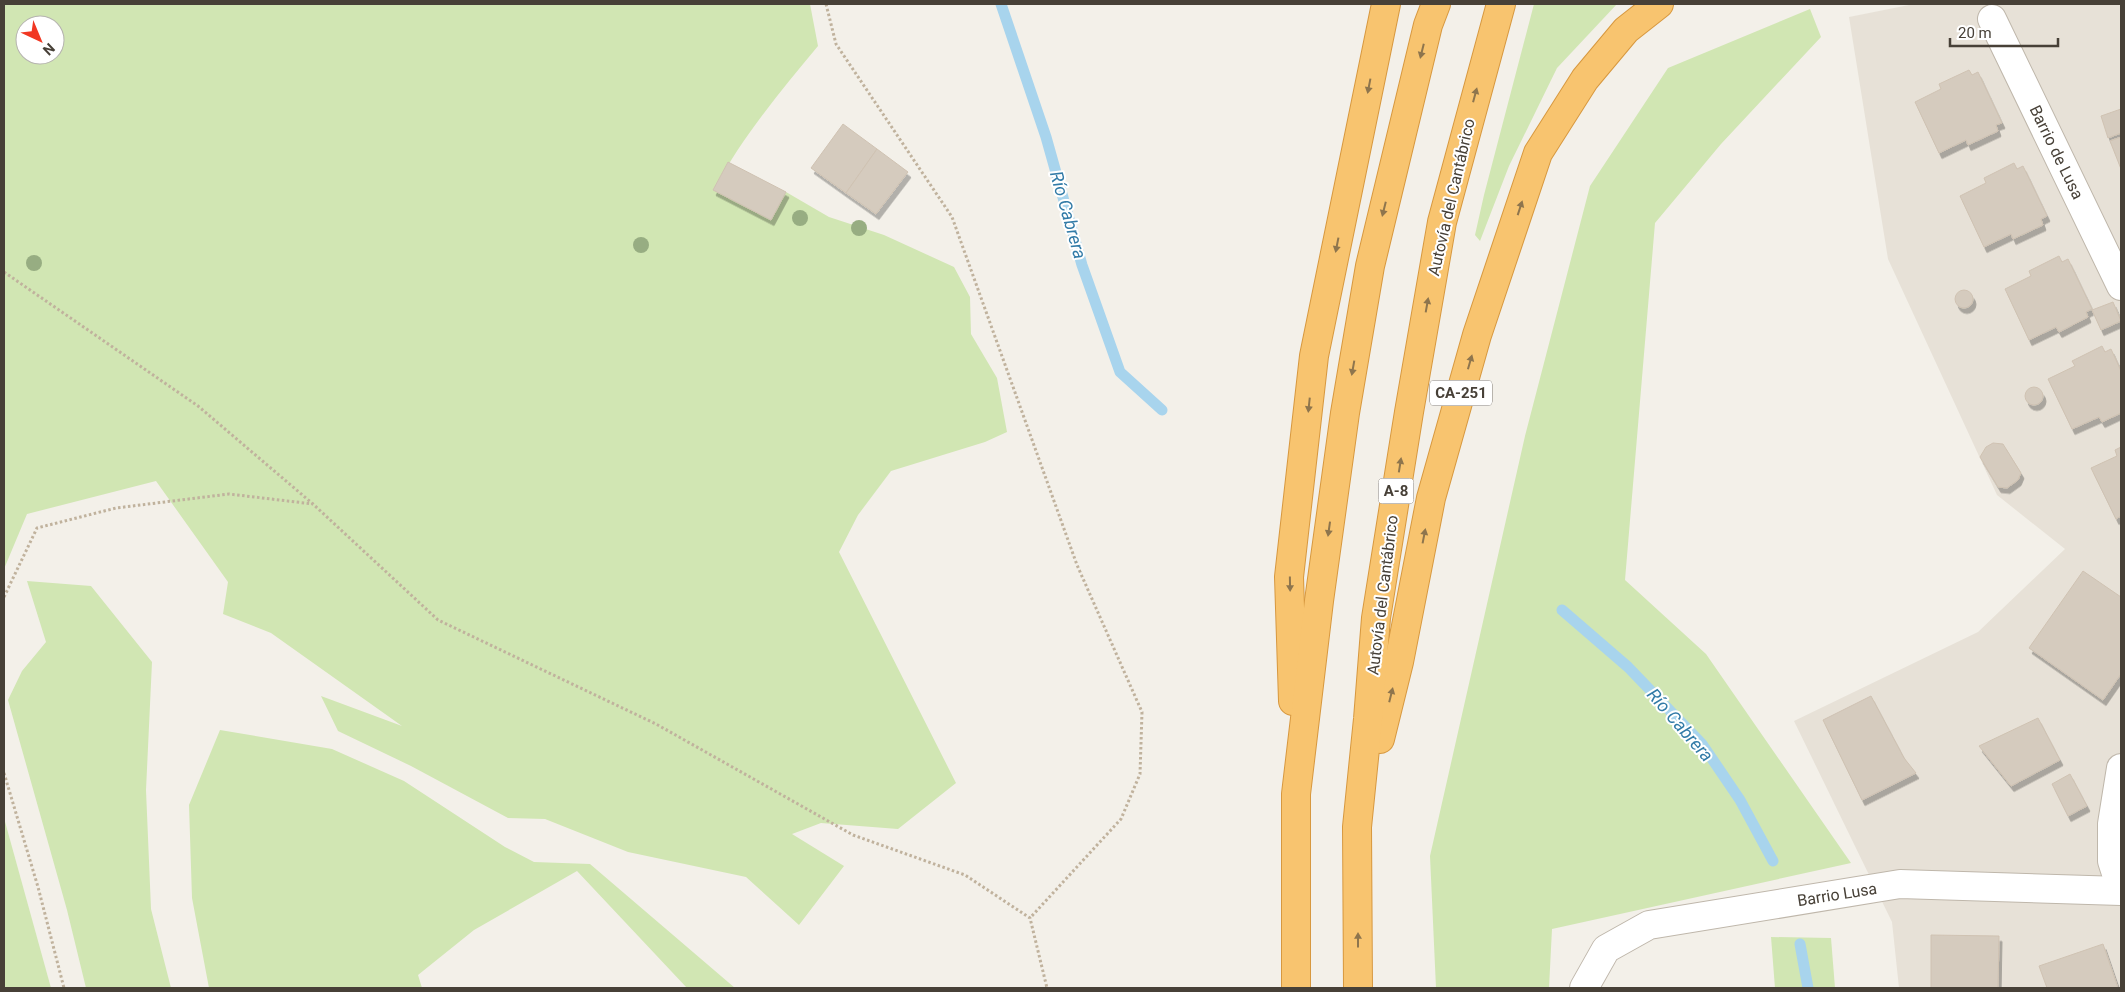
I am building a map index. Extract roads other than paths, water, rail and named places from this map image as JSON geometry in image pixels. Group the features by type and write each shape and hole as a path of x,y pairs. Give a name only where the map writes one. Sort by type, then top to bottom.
{"highway":[{"path":"1296,988 1296,794 1289,577 1313,366 1386,4"},
{"path":"1296,794 1319,602 1345,413 1370,266 1428,25 1436,4"},
{"name":"Autovía del Cantábrico","path":"1358,988 1357,827 1376,618 1442,222 1501,4"},
{"name":"CA-251","path":"1357,827 1399,662 1431,498 1477,335 1538,153 1585,78 1626,30 1659,4"}],"street":[{"name":"Barrio de Lusa","path":"1992,19 2121,286"},
{"path":"2121,768 2112,824 2112,861 2121,890"},
{"name":"Barrio Lusa","path":"1584,988 1606,949 1650,925 1900,884 2121,890"}],"waterway":[{"name":"Río Cabrera","path":"1001,4 1046,137 1082,265 1120,372 1162,410"},
{"name":"Río Cabrera","path":"1562,610 1628,667 1702,744 1740,800 1773,861"},
{"name":"Río Cabrera","path":"1800,944 1808,988"}]}
